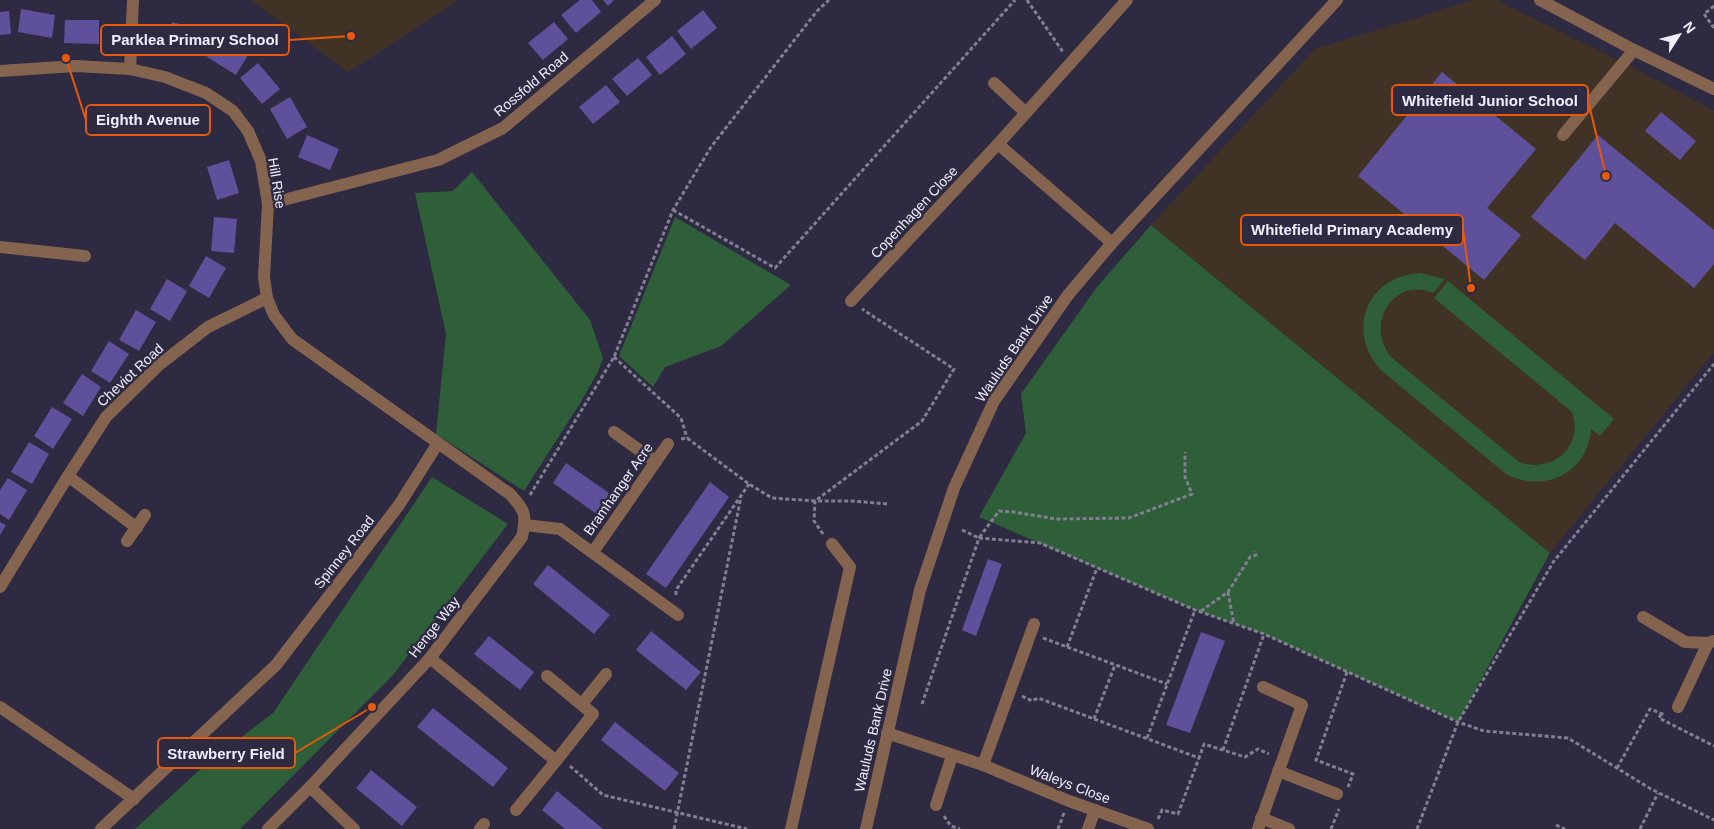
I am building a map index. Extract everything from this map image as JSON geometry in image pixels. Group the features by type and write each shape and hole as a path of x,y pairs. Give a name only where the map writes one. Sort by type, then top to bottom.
{"street":[{"path":"130,69 133,0"},
{"name":"Rossfold Road","path":"268,204 438,160 502,128 655,0"},
{"name":"Copenhagen Close","path":"851,301 998,144 1127,0"},
{"name":"Wauluds Bank Drive","path":"866,829 920,590 954,488 994,401 1068,295 1112,243 1337,0"},
{"path":"1540,0 1714,90"},
{"path":"1563,135 1634,50"},
{"name":"Hill Rise","path":"0,71 75,66 130,69 166,77 206,93 233,111 248,131 261,161 268,204 264,277 267,298"},
{"path":"994,83 1026,113"},
{"path":"998,144 1112,243"},
{"path":"0,247 85,256"},
{"path":"267,298 274,315 292,339 510,494 523,509 525,525"},
{"name":"Cheviot Road","path":"0,587 106,417 159,365 208,328 267,298"},
{"path":"614,432 656,462"},
{"name":"Spinney Road","path":"101,829 276,665 400,505 438,443"},
{"name":"Bramhanger Acre","path":"593,552 668,444"},
{"path":"68,476 137,528"},
{"path":"127,541 146,515"},
{"name":"Bramhanger Acre","path":"525,525 560,529 678,615"},
{"name":"Henge Way","path":"268,829 310,787 430,658 522,537 525,525"},
{"path":"791,829 850,566 832,544"},
{"path":"1643,617 1685,642 1711,642 1678,707"},
{"path":"983,765 1032,628"},
{"path":"430,658 556,761"},
{"path":"582,704 606,674"},
{"path":"516,810 593,714 547,676"},
{"path":"1263,687 1302,704 1260,824 1289,829"},
{"path":"0,707 134,798"},
{"name":"Waleys Close","path":"888,733 983,765 1068,801 1145,827"},
{"path":"936,805 952,756"},
{"path":"1280,765 1342,796"},
{"path":"310,787 354,829"},
{"path":"1088,829 1095,810"}],"path":[{"path":"530,495 614,357 673,210 710,147 817,10 829,0"},
{"path":"673,210 775,268 1015,0"},
{"path":"1027,0 1070,63"},
{"path":"1714,6 1704,14 1714,28"},
{"path":"815,501 922,421 954,369 851,301"},
{"path":"614,357 681,418 687,438 749,484 772,498 888,504"},
{"path":"1417,829 1458,722 1554,561 1714,364"},
{"path":"668,444 687,438"},
{"path":"922,704 979,538 999,511 1056,519 1128,518 1192,494 1185,477 1185,452"},
{"path":"678,615 676,590 749,484"},
{"path":"674,829 741,497"},
{"path":"815,501 814,521 832,544"},
{"path":"962,530 979,538 1040,543 1195,610 1264,634 1458,722 1484,731 1568,738 1658,793 1714,820"},
{"path":"1200,612 1228,592 1250,557 1256,555 1254,551"},
{"path":"1067,647 1097,568"},
{"path":"1228,592 1234,624"},
{"path":"1146,738 1195,610"},
{"path":"1032,628 1067,647 1167,684"},
{"path":"1223,750 1264,634"},
{"path":"1094,719 1115,665"},
{"path":"1331,829 1342,796 1353,774 1316,760 1347,672"},
{"path":"1010,691 1032,700 1038,698 1199,758"},
{"path":"1617,768 1650,709 1669,717 1678,707"},
{"path":"1661,714 1658,718 1714,746"},
{"path":"1145,827 1162,810 1178,814 1204,744 1244,757 1258,749 1280,765"},
{"path":"556,761 566,762 603,795 747,829"},
{"path":"1640,829 1658,793"},
{"path":"936,805 951,826 960,829"},
{"path":"1556,825 1565,829"}],"shaded area":[{"path":"251,0 459,0 348,72"},
{"path":"1474,0 1496,0 1632,67 1714,111 1714,352 1550,553 1151,225 1315,49"}],"green space":[{"path":"472,172 590,320 603,358 598,372 579,405 524,491 436,434 446,334 415,193 453,191"},
{"path":"675,217 791,285 721,346 665,367 653,387 619,356"},
{"path":"1151,225 1550,553 1458,722 1264,634 1195,610 979,517 1026,433 1021,394 1097,287"},
{"path":"1420,273 1445,279 1433,293 1419,289 1407,291 1396,297 1388,306 1382,317 1381,330 1383,344 1391,357 1519,462 1531,465 1553,461 1562,455 1569,446 1575,425 1572,412 1434,298 1448,281 1614,419 1600,436 1591,429 1588,444 1582,457 1573,468 1562,476 1535,482 1520,480 1506,474 1381,370 1370,355 1364,339 1364,323 1367,308 1375,295 1386,284 1402,276"},
{"path":"432,477 508,524 393,675 240,829 135,829 205,765 273,713"}],"building":[{"path":"580,0 592,0 601,12 576,33 561,15"},
{"path":"603,0 614,0 608,6"},
{"path":"21,9 55,15 52,38 18,32"},
{"path":"703,10 717,28 691,49 677,31"},
{"path":"9,11 11,34 0,35 0,12"},
{"path":"65,20 99,20 99,44 64,43"},
{"path":"172,22 205,31 199,54 166,45"},
{"path":"554,22 568,39 543,60 528,43"},
{"path":"672,36 686,54 660,75 646,57"},
{"path":"219,37 248,55 236,75 207,57"},
{"path":"638,58 652,75 627,96 612,79"},
{"path":"258,63 280,89 262,104 240,78"},
{"path":"1442,72 1536,149 1487,208 1521,235 1484,280 1358,176"},
{"path":"606,85 620,102 593,124 579,107"},
{"path":"290,97 307,127 287,139 270,109"},
{"path":"1661,112 1696,141 1680,160 1645,131"},
{"path":"307,135 339,149 330,170 298,157"},
{"path":"1598,135 1714,230 1714,264 1694,288 1615,223 1585,260 1531,217"},
{"path":"229,160 239,193 217,200 207,167"},
{"path":"214,217 237,219 234,253 211,251"},
{"path":"206,256 226,268 209,298 189,286"},
{"path":"167,279 187,291 170,321 150,309"},
{"path":"136,310 156,322 139,351 119,340"},
{"path":"109,341 129,354 110,383 91,371"},
{"path":"82,374 101,387 83,416 63,403"},
{"path":"52,407 72,419 53,449 34,436"},
{"path":"29,442 49,454 32,484 11,472"},
{"path":"566,463 619,500 605,520 553,483"},
{"path":"8,478 27,490 9,520 0,514 0,490"},
{"path":"710,482 729,497 666,588 646,574"},
{"path":"0,522 6,525 0,535"},
{"path":"988,559 1002,564 976,636 962,630"},
{"path":"548,565 610,615 594,634 533,584"},
{"path":"651,631 701,672 686,690 636,650"},
{"path":"1201,632 1225,641 1190,733 1166,725"},
{"path":"489,636 534,672 520,690 474,654"},
{"path":"433,708 508,768 493,787 417,727"},
{"path":"615,722 679,773 665,791 601,740"},
{"path":"371,770 417,807 402,826 356,788"},
{"path":"557,791 603,829 565,829 542,810"}],"place":[{"name":"Parklea Primary School","path":"351,36"},
{"name":"Eighth Avenue","path":"66,58"},
{"name":"Whitefield Junior School","path":"1606,176"},
{"name":"Whitefield Primary Academy","path":"1471,288"},
{"name":"Strawberry Field","path":"372,707"}]}
